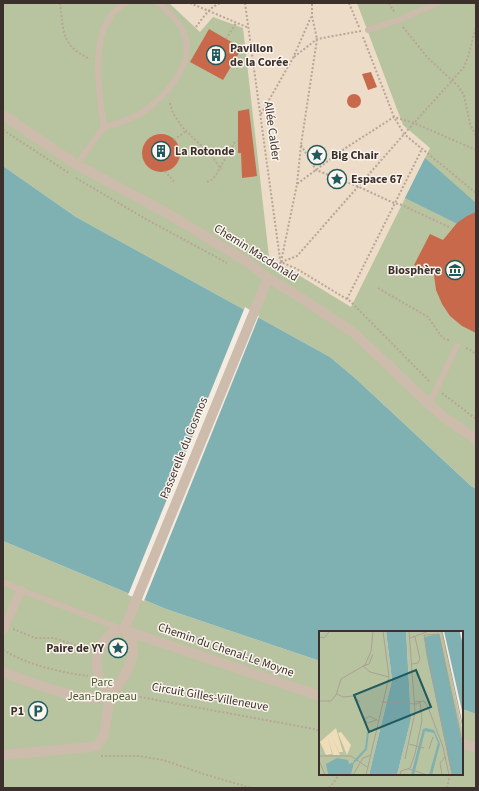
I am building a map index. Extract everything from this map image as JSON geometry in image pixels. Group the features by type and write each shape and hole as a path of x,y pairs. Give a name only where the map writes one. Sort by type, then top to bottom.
{"street":[{"name":"Chemin Macdonald","path":"3,114 77,165 165,212 249,263 268,278 354,333 429,404 450,422 476,439"},
{"name":"Passerelle du Cosmos","path":"124,630 268,278"},
{"path":"4,627 21,590"},
{"path":"3,755 84,748 98,745 104,735 111,694 120,684 128,669 133,654 132,640 124,630 112,633 105,640 97,658 96,663 99,678 111,694"},
{"name":"Chemin du Chenal-Le Moyne","path":"124,630 319,696"},
{"path":"3,672 32,683 72,694 95,698 111,694"},
{"path":"463,743 476,748"}],"lane":[{"path":"104,128 98,85 99,48 103,29 112,13 126,3"},
{"path":"77,165 104,128 140,114 158,102 170,88 181,69 186,48 185,37 178,23 158,3"},
{"path":"364,31 398,20 438,3"},
{"path":"429,404 459,346"},
{"path":"3,582 124,630"}],"path":[{"path":"60,3 62,28 66,40 73,48 99,63"},
{"path":"190,3 249,28"},
{"path":"196,27 209,11 221,3"},
{"name":"Allée Calder","path":"245,3 281,262"},
{"path":"268,278 281,262 297,184 301,145 317,39 312,16 312,3"},
{"path":"349,3 364,31 394,117 404,134 476,193"},
{"path":"261,115 293,58 312,16"},
{"path":"398,20 408,35 427,57 458,86 464,95 470,124 476,136"},
{"path":"226,38 236,22"},
{"path":"281,262 297,256 464,67 476,27"},
{"path":"293,58 317,39 364,31"},
{"path":"170,103 173,113 182,127 211,155 221,169"},
{"path":"297,184 344,149 394,117 414,123 476,150"},
{"name":"Chemin Macdonald","path":"3,130 68,173 144,218 227,263"},
{"path":"174,140 187,131"},
{"path":"207,182 213,179 221,169 234,143 238,141"},
{"path":"301,145 316,170 402,205 451,228"},
{"path":"347,299 422,148"},
{"path":"165,171 174,182"},
{"path":"266,264 270,258"},
{"path":"281,262 297,269 347,299 436,388 476,419"},
{"path":"378,288 428,317 439,333 444,338 452,341"},
{"path":"459,346 472,351 476,355"},
{"path":"4,627 35,638 54,638 90,650"},
{"path":"3,650 36,664 91,677"},
{"name":"Circuit Gilles-Villeneuve","path":"111,694 319,731"},
{"path":"98,756 139,756 164,760 251,788"},
{"path":"329,788 335,782 338,775"},
{"path":"447,788 450,775"}],"green space":[{"path":"3,3 476,3 476,489 330,357 76,217 3,166"},
{"name":"Parc Jean-Drapeau","path":"3,541 166,609 319,661 319,775 463,775 463,709 476,714 476,788 3,788"}],"shaded area":[{"name":"Espace 67","path":"169,3 357,3 403,125 430,148 351,307 269,257 243,28 213,17 200,32"}],"water":[{"path":"425,158 476,203 476,233 405,198"},
{"path":"3,166 76,217 330,357 476,489 476,714 463,709 463,631 319,631 319,661 166,609 3,541"}],"pier":[{"path":"245,307 259,316 144,601 128,595"}],"building":[{"name":"Pavillon de la Corée","path":"209,29 242,48 223,80 190,62"},
{"path":"371,72 377,87 368,90 362,74"},
{"path":"354,94 359,96 361,101 359,106 354,108 349,106 347,101 349,96"},
{"path":"249,109 257,176 242,178 241,153 238,153 238,111"},
{"name":"La Rotonde","path":"161,134 174,140 180,153 174,166 161,172 148,166 142,153 148,140"},
{"name":"Biosphère","path":"476,212 476,333 462,326 450,316 442,304 436,290 434,275 414,265 430,234 443,240 457,223"}],"place":[{"name":"Pavillon de la Corée","path":"216,55"},
{"name":"La Rotonde","path":"161,151"},
{"name":"Big Chair","path":"317,155"},
{"name":"Espace 67","path":"337,179"},
{"name":"Biosphère","path":"455,270"},
{"name":"Paire de YY","path":"118,648"},
{"name":"P1","path":"38,711"}]}
